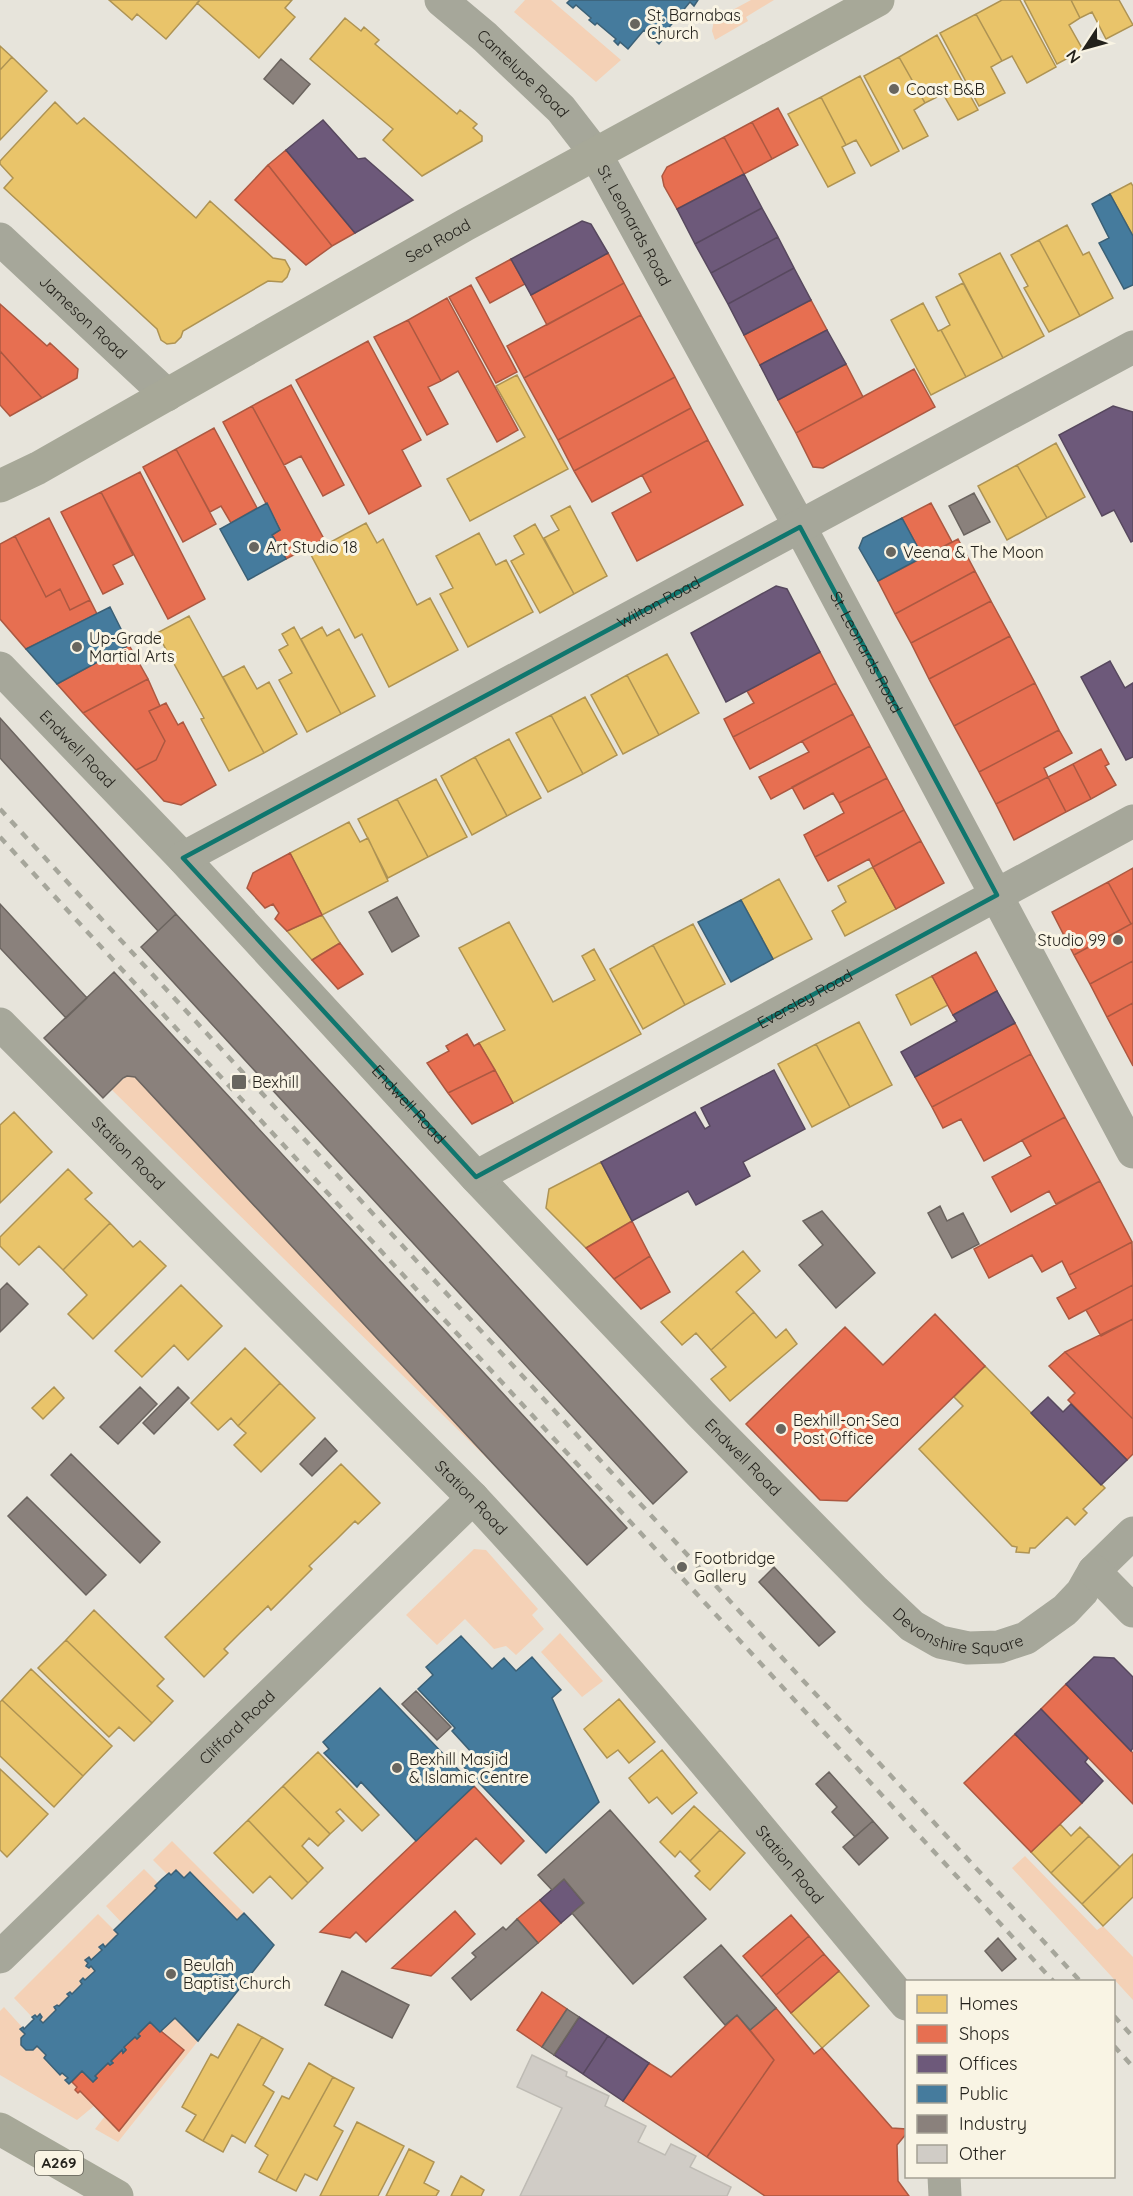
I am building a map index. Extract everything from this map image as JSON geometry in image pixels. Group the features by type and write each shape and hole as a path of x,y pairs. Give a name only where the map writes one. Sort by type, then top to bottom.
{"main road":[{"name":"Sea Road","path":"0,486 38,468 595,153 878,0"},
{"name":"A269","path":"0,2129 117,2196"}],"street":[{"name":"Cantelupe Road","path":"441,0 485,37 561,109 595,153"},
{"name":"St. Leonards Road","path":"595,153 800,526 1133,1152"},
{"name":"Jameson Road","path":"0,239 167,395"},
{"name":"Wilton Road","path":"183,858 1133,347"},
{"name":"Endwell Road","path":"0,668 183,858 476,1177 822,1538"},
{"name":"Eversley Road","path":"476,1177 1133,821"},
{"name":"Station Road","path":"1,1026 473,1498 527,1556 905,2003"},
{"name":"Clifford Road","path":"0,1957 473,1498"},
{"name":"Devonshire Square","path":"822,1538 912,1626 940,1642 968,1648 999,1647 1026,1638 1065,1610 1082,1592 1094,1571 1133,1533"},
{"path":"1094,1571 1133,1611"},
{"path":"944,2178 945,2196"}],"highlighted area":[{"path":"800,527 997,895 476,1177 183,858"}],"shaded area":[{"path":"525,0 551,0 621,60 596,82 514,12"},
{"path":"751,0 774,0 746,17 748,21 715,40 712,31 714,20"},
{"path":"127,1076 135,1077 504,1475 111,1089"},
{"path":"474,1549 486,1550 538,1609 532,1615 544,1629 516,1655 506,1646 494,1649 465,1619 437,1645 406,1615"},
{"path":"560,1633 603,1681 582,1697 541,1652"},
{"path":"172,1841 244,1913 237,1920 190,1873 184,1878 176,1870 171,1875 167,1874 153,1860"},
{"path":"1025,1856 1097,1930 1103,1926 1133,1957 1133,2000 1115,1980 1012,1868"},
{"path":"144,1869 158,1883 155,1886 157,1888 122,1923 106,1906"},
{"path":"98,1914 118,1934 91,1960 85,1960 88,1963 86,1966 89,1968 91,1966 95,1971 85,1980 83,1978 82,1984 72,1994 70,1992 67,1994 69,1996 59,2006 54,2007 56,2010 43,2023 40,2020 42,2017 40,2014 32,2017 14,1998"},
{"path":"4,2007 22,2027 20,2029 25,2034 21,2038 21,2044 26,2049 33,2050 37,2046 46,2055 44,2058 60,2075 62,2073 68,2078 66,2080 69,2084 72,2082 77,2087 75,2090 78,2093 80,2091 94,2106 77,2120 0,2075 0,2011"},
{"path":"175,2018 198,2041 118,2142 95,2129 105,2116 183,2050 162,2030"}],"building: Homes":[{"path":"109,0 200,0 166,39 137,14 132,20"},
{"path":"200,0 292,0 285,8 295,17 259,58 197,3"},
{"path":"1002,0 1020,0 1056,67 1027,83 1012,56 1002,61 976,14"},
{"path":"1024,0 1071,0 1080,18 1069,25 1083,50 1057,64"},
{"path":"1071,0 1119,0 1133,25 1106,39 1092,12 1080,18"},
{"path":"976,14 1002,61 991,67 1005,93 979,106 940,33"},
{"path":"345,18 361,31 364,27 379,40 375,44 457,114 460,110 477,124 473,128 482,136 482,141 422,176 383,140 393,129 310,59"},
{"path":"937,35 978,110 958,120 943,94 925,103 899,57"},
{"path":"0,46 12,57 0,70"},
{"path":"12,57 47,91 0,140 0,70"},
{"name":"Coast B&B","path":"899,57 925,103 914,110 928,136 903,149 864,76"},
{"path":"860,76 899,151 871,166 856,140 846,145 821,97"},
{"path":"821,97 846,145 842,147 855,173 828,187 788,114"},
{"path":"55,102 77,124 84,118 196,218 210,201 273,258 285,260 290,269 287,277 282,282 268,281 183,331 175,343 167,344 161,340 157,329 4,188 13,178 0,164 0,161"},
{"path":"1131,183 1133,186 1133,236 1110,194"},
{"path":"1067,225 1083,255 1089,252 1113,298 1080,316 1039,240"},
{"path":"1039,240 1080,316 1049,332 1024,288 1028,286 1011,255"},
{"path":"1000,253 1044,336 1003,358 959,274"},
{"path":"963,283 1003,358 966,377 941,330 950,325 936,297"},
{"path":"923,303 938,331 941,330 966,377 931,395 891,320"},
{"path":"517,375 568,469 470,521 447,479 525,437 496,386"},
{"path":"1056,443 1085,497 1047,518 1017,465"},
{"path":"1017,465 1047,518 1007,540 978,486"},
{"path":"570,506 607,576 574,594 544,538 559,530 551,516"},
{"path":"366,523 377,543 383,539 417,605 430,598 458,650 389,687 362,634 355,638 310,553"},
{"path":"535,524 574,594 540,613 511,561 524,554 514,536"},
{"path":"479,533 496,565 506,560 533,612 468,647 440,594 453,588 436,556"},
{"path":"189,616 264,753 229,771 201,719 204,718 157,633"},
{"path":"294,627 341,714 307,732 279,680 292,673 279,650 288,645 282,634"},
{"path":"322,627 327,636 339,629 375,696 341,714 301,639"},
{"path":"667,654 699,713 659,735 627,675"},
{"path":"244,666 257,689 269,682 297,734 264,753 223,677"},
{"path":"627,675 659,735 623,754 591,695"},
{"path":"585,697 617,755 583,774 551,715"},
{"path":"551,715 583,774 548,792 516,733"},
{"path":"509,739 541,798 507,816 475,757"},
{"path":"475,757 507,816 472,835 441,776"},
{"path":"436,779 467,837 428,857 397,799"},
{"path":"397,799 428,857 388,878 358,819"},
{"path":"349,822 360,842 368,838 388,881 322,915 290,853"},
{"path":"873,867 896,909 845,936 832,911 846,902 838,886"},
{"path":"779,879 812,939 773,959 741,900"},
{"path":"322,915 340,943 312,960 287,931"},
{"path":"509,922 553,1002 595,980 582,956 594,949 641,1034 513,1103 479,1043 505,1030 459,948"},
{"path":"693,924 725,984 685,1005 653,945"},
{"path":"653,945 685,1005 643,1029 610,969"},
{"path":"932,976 948,1005 911,1025 896,995"},
{"path":"859,1022 892,1085 850,1107 816,1044"},
{"path":"816,1044 850,1107 812,1127 778,1064"},
{"path":"14,1112 52,1152 0,1203 0,1125"},
{"path":"601,1162 632,1221 586,1248 546,1208 549,1189"},
{"path":"68,1169 92,1193 85,1199 110,1223 63,1270 39,1246 19,1265 0,1246 0,1237"},
{"path":"110,1223 133,1247 140,1241 166,1266 93,1339 68,1314 87,1295 63,1270"},
{"path":"743,1251 760,1271 736,1292 754,1312 711,1350 696,1333 682,1345 661,1322"},
{"path":"181,1285 222,1326 188,1360 174,1345 142,1377 115,1351"},
{"path":"754,1312 776,1338 786,1329 797,1344 730,1401 711,1379 726,1367 711,1350"},
{"path":"245,1348 280,1383 238,1426 231,1418 218,1430 191,1403"},
{"path":"985,1366 1105,1488 1083,1509 1087,1513 1075,1525 1067,1517 1035,1548 1030,1548 1029,1553 1016,1552 1017,1547 1012,1546 919,1449 963,1406 954,1397"},
{"path":"280,1383 315,1418 261,1472 234,1445 246,1433 238,1426"},
{"path":"54,1387 64,1398 43,1419 32,1408"},
{"path":"341,1464 380,1503 358,1524 355,1521 309,1566 312,1569 271,1610 268,1606 241,1632 224,1649 228,1653 204,1677 165,1637"},
{"path":"94,1610 164,1679 157,1686 173,1701 152,1723 66,1640"},
{"path":"66,1640 152,1723 134,1741 119,1727 109,1737 38,1668"},
{"path":"31,1669 112,1746 83,1776 2,1700"},
{"path":"619,1699 655,1742 629,1763 618,1750 607,1758 584,1729"},
{"path":"2,1700 83,1776 54,1807 0,1756 0,1702"},
{"path":"662,1750 697,1793 672,1814 657,1797 649,1803 629,1778"},
{"path":"318,1752 379,1815 362,1831 340,1809 336,1812 344,1821 330,1834 283,1786"},
{"path":"0,1769 48,1814 7,1857 0,1850"},
{"path":"283,1786 330,1834 318,1846 309,1838 302,1846 323,1868 308,1883 248,1820"},
{"path":"694,1806 720,1830 690,1861 680,1851 675,1857 660,1842"},
{"path":"248,1820 308,1883 292,1899 270,1876 253,1893 214,1853"},
{"path":"1060,1824 1071,1836 1080,1827 1089,1836 1051,1873 1031,1852"},
{"path":"720,1830 745,1853 710,1890 695,1876 700,1871 690,1861"},
{"path":"1089,1836 1120,1867 1082,1904 1051,1873"},
{"path":"1133,1854 1133,1897 1103,1926 1082,1904"},
{"path":"839,1971 869,2006 822,2048 791,2013"},
{"path":"238,2024 262,2037 203,2141 186,2131 196,2115 182,2107 211,2054 218,2058"},
{"path":"262,2037 283,2049 263,2085 274,2092 245,2143 232,2135 223,2152 203,2141"},
{"path":"309,2063 333,2077 276,2181 259,2172 268,2155 255,2146 282,2096 289,2099"},
{"path":"333,2077 354,2088 334,2126 343,2131 317,2180 305,2174 296,2191 276,2181"},
{"path":"357,2122 404,2146 378,2196 320,2196"},
{"path":"409,2149 434,2162 424,2183 439,2191 436,2196 386,2196"},
{"path":"461,2176 484,2190 481,2196 451,2196"}],"building: Shops":[{"path":"778,108 798,145 772,159 752,122"},
{"path":"752,122 772,159 744,174 724,137"},
{"path":"724,137 744,174 677,209 664,186 662,176 667,167"},
{"path":"286,150 355,233 332,246 268,165"},
{"path":"268,165 332,246 306,265 235,200"},
{"path":"608,253 624,283 547,325 531,295"},
{"path":"511,259 525,284 490,303 476,278"},
{"path":"624,283 641,315 524,378 507,346"},
{"path":"471,285 517,372 496,383 449,297"},
{"path":"447,298 518,430 497,442 458,371 441,381 408,320"},
{"path":"811,300 827,330 760,365 744,335"},
{"path":"0,304 47,346 50,343 78,369 77,378 42,398 0,351"},
{"path":"641,315 675,377 558,440 524,378"},
{"path":"408,320 441,381 428,387 448,424 427,435 374,337"},
{"path":"368,341 421,440 402,450 421,486 369,514 296,380"},
{"path":"0,351 42,398 10,416 0,405"},
{"path":"846,364 863,397 796,433 778,400"},
{"path":"914,369 935,407 823,468 813,467 796,433"},
{"path":"675,377 691,408 574,471 558,440"},
{"path":"291,385 344,485 323,496 301,456 284,465 252,406"},
{"path":"252,406 324,539 286,559 272,535 280,530 223,422"},
{"path":"691,408 708,440 592,502 574,471"},
{"path":"214,428 257,508 231,523 221,506 210,512 176,449"},
{"path":"708,440 743,505 637,561 612,513 651,492 642,475"},
{"path":"176,449 216,524 183,542 143,467"},
{"path":"140,472 205,599 168,619 101,492"},
{"path":"101,492 133,555 113,565 123,584 103,594 61,512"},
{"path":"931,503 952,542 923,557 902,518"},
{"path":"49,518 90,600 70,610 60,589 46,597 15,536"},
{"path":"15,536 46,597 60,589 70,610 90,600 97,614 26,649 0,619 0,544"},
{"path":"958,539 975,571 895,614 878,581"},
{"path":"975,571 991,601 911,643 895,614"},
{"path":"991,601 1010,636 929,679 911,643"},
{"path":"1010,636 1035,683 954,726 929,679"},
{"path":"129,645 148,679 83,713 57,684"},
{"path":"820,652 836,683 733,737 724,719 754,703 747,691"},
{"path":"148,679 160,706 149,711 165,741 156,760 136,770 83,713"},
{"path":"836,683 853,714 750,769 733,737"},
{"path":"1035,683 1059,730 979,772 954,726"},
{"path":"166,703 178,725 183,722 216,785 181,805 164,801 136,770 156,760 165,741 149,711"},
{"path":"853,714 870,746 771,799 759,777 809,752 802,741"},
{"path":"1059,730 1072,753 1044,768 1048,777 996,804 979,772"},
{"path":"870,746 887,778 839,803 833,793 804,809 792,787"},
{"path":"1101,749 1109,764 1105,766 1116,785 1091,799 1073,764"},
{"path":"1073,764 1091,799 1066,812 1048,777"},
{"path":"1048,777 1066,812 1014,840 996,804"},
{"path":"887,778 904,810 815,857 804,835 844,813 839,803"},
{"path":"904,810 921,841 873,867 869,859 828,881 815,857"},
{"path":"921,841 944,883 896,909 873,867"},
{"path":"290,853 322,915 287,931 275,919 279,913 273,904 265,908 247,888 253,873"},
{"path":"1133,868 1133,923 1131,924 1108,882"},
{"path":"1108,882 1131,924 1074,955 1052,912"},
{"name":"Studio 99","path":"1133,923 1133,961 1090,984 1074,955"},
{"path":"340,943 363,974 338,989 312,960"},
{"path":"976,952 997,991 953,1015 932,976"},
{"path":"1133,961 1133,1003 1107,1017 1090,984"},
{"path":"1133,1003 1133,1066 1107,1017"},
{"path":"1015,1023 1031,1054 932,1107 915,1077"},
{"path":"467,1034 474,1046 479,1043 495,1070 448,1093 427,1063 449,1051 446,1046"},
{"path":"1031,1054 1065,1117 984,1161 961,1119 943,1128 932,1107"},
{"path":"495,1070 513,1103 472,1124 448,1093"},
{"path":"1065,1117 1100,1181 1056,1204 1049,1191 1011,1212 992,1177 1031,1156 1022,1140"},
{"path":"1100,1181 1132,1242 1069,1275 1062,1261 1042,1272 1032,1255 989,1278 974,1249"},
{"path":"632,1221 650,1256 614,1279 586,1248"},
{"path":"1132,1242 1133,1285 1069,1319 1057,1298 1076,1288 1069,1275"},
{"path":"650,1256 670,1292 641,1309 614,1279"},
{"path":"1133,1285 1133,1319 1101,1336 1086,1310"},
{"path":"935,1314 985,1366 847,1501 820,1500 746,1424 845,1327 883,1365"},
{"path":"1133,1319 1133,1419 1065,1352"},
{"path":"1065,1352 1133,1419 1133,1454 1127,1460 1068,1400 1075,1393 1049,1366"},
{"path":"1066,1684 1133,1753 1133,1804 1041,1709"},
{"path":"1015,1734 1082,1803 1031,1852 964,1783"},
{"path":"474,1786 524,1841 501,1864 476,1838 366,1942 356,1932 350,1938 320,1932"},
{"path":"540,1900 561,1923 538,1943 517,1919"},
{"path":"455,1911 475,1934 431,1976 392,1968"},
{"path":"791,1915 809,1936 761,1977 743,1956"},
{"path":"809,1936 824,1954 776,1995 761,1977"},
{"path":"824,1954 839,1971 791,2013 776,1995"},
{"path":"542,1992 567,2009 542,2047 517,2030"},
{"path":"776,2008 814,2054 822,2048 892,2128 905,2129 905,2135 897,2145 898,2181 909,2196 765,2196 707,2157 774,2060 750,2030"},
{"path":"737,2015 774,2060 707,2157 623,2101 649,2063 671,2077"},
{"path":"150,2022 184,2050 119,2131 80,2091 78,2093 75,2090 77,2087 72,2082 82,2071 93,2082 97,2078 95,2076 108,2063 110,2065 113,2063 111,2061 122,2050 123,2053 126,2050 124,2047 135,2037 137,2039 140,2036 138,2034"}],"building: Offices":[{"path":"323,120 358,159 365,158 413,200 355,233 286,150"},
{"path":"744,174 762,208 695,244 677,209"},
{"path":"762,208 778,237 711,273 695,244"},
{"path":"582,221 591,224 608,253 531,295 511,259"},
{"path":"778,237 794,268 728,304 711,273"},
{"path":"794,268 811,300 744,335 728,304"},
{"path":"827,330 846,364 778,400 760,365"},
{"path":"1113,406 1133,412 1133,541 1131,542 1114,510 1102,516 1059,435"},
{"path":"776,586 787,589 820,652 726,702 691,633"},
{"path":"1110,661 1125,688 1133,683 1133,757 1126,760 1081,677"},
{"path":"997,991 1015,1023 915,1077 901,1052 957,1021 953,1015"},
{"path":"774,1070 805,1129 743,1162 750,1176 696,1205 688,1191 632,1221 601,1162 695,1112 705,1129 710,1126 701,1108"},
{"path":"1048,1397 1063,1412 1071,1404 1127,1460 1101,1485 1031,1413"},
{"path":"1094,1657 1114,1658 1133,1677 1133,1748 1131,1751 1066,1684"},
{"path":"1041,1709 1088,1758 1085,1762 1103,1781 1082,1803 1015,1734"},
{"path":"564,1879 584,1903 561,1923 540,1900"},
{"path":"579,2017 608,2036 583,2074 554,2055"},
{"path":"608,2036 649,2063 623,2101 583,2074"}],"building: Public":[{"name":"St. Barnabas Church","path":"570,0 698,0 694,6 690,2 661,37 663,39 659,44 644,30 628,49 620,42 618,45 614,41 616,39 597,23 595,25 589,20 591,18 576,5 573,8 567,3"},
{"path":"1110,194 1133,236 1133,285 1124,289 1099,243 1109,238 1092,204"},
{"name":"Art Studio 18","path":"267,503 280,530 272,535 286,559 248,580 220,529"},
{"name":"Veena & The Moon","path":"902,518 923,557 878,581 859,548 863,538"},
{"name":"Up-Grade Martial Arts","path":"110,607 129,645 57,684 26,649"},
{"path":"741,900 773,959 731,982 698,922"},
{"path":"461,1636 492,1669 504,1658 516,1671 532,1657 561,1690 552,1698 599,1802 546,1853 462,1765 473,1754 452,1731 455,1728 418,1689 433,1675 426,1667"},
{"name":"Bexhill Masjid & Islamic Centre","path":"380,1688 474,1786 416,1841 361,1782 357,1787 324,1753 329,1749 323,1742"},
{"name":"Beulah Baptist Church","path":"176,1870 184,1878 190,1872 237,1920 244,1913 274,1945 198,2041 175,2018 160,2032 150,2022 138,2034 140,2036 137,2039 135,2037 124,2047 126,2050 123,2053 122,2050 111,2061 113,2063 110,2065 108,2063 95,2076 97,2078 93,2082 82,2071 69,2084 65,2080 68,2078 62,2073 60,2075 44,2058 46,2055 37,2046 33,2050 26,2050 21,2045 21,2038 25,2034 20,2029 23,2027 24,2029 35,2015 37,2017 40,2014 42,2017 40,2020 43,2023 56,2010 54,2007 59,2006 69,1996 67,1994 70,1992 72,1994 82,1984 80,1981 83,1978 85,1980 95,1971 91,1966 89,1968 86,1966 88,1963 85,1960 89,1957 91,1960 102,1950 99,1947 103,1944 105,1947 118,1934 114,1930 157,1888 155,1886 162,1879"}],"building: Industry":[{"path":"281,59 310,84 293,104 264,79"},
{"path":"974,493 990,522 964,535 949,506"},
{"path":"0,718 176,914 158,931 0,758"},
{"path":"397,897 419,936 392,952 369,912"},
{"path":"0,904 87,998 66,1018 0,948"},
{"path":"176,914 687,1472 653,1504 141,947"},
{"path":"114,972 627,1528 587,1565 135,1077 123,1078 103,1098 44,1038"},
{"path":"940,1206 947,1221 963,1213 979,1244 952,1258 928,1213"},
{"path":"822,1211 875,1273 836,1308 799,1265 823,1245 803,1221"},
{"path":"7,1283 28,1304 0,1332 0,1290"},
{"path":"140,1387 157,1404 118,1444 100,1427"},
{"path":"178,1387 189,1398 154,1434 143,1423"},
{"path":"325,1438 337,1451 312,1476 300,1464"},
{"path":"71,1454 160,1542 140,1563 51,1475"},
{"path":"27,1497 106,1575 86,1595 8,1516"},
{"path":"774,1567 835,1632 819,1646 759,1582"},
{"path":"416,1691 451,1727 437,1740 402,1704"},
{"path":"829,1772 873,1821 855,1837 832,1812 837,1807 816,1784"},
{"path":"610,1810 706,1919 633,1984 572,1913 584,1903 564,1879 552,1890 538,1875"},
{"path":"873,1821 888,1838 859,1865 843,1847"},
{"path":"517,1919 538,1943 471,2000 452,1978 476,1957 472,1953 503,1927 506,1930"},
{"path":"998,1938 1016,1959 1002,1971 985,1951"},
{"path":"721,1945 776,2008 750,2030 737,2015 725,2025 684,1977"},
{"path":"342,1971 409,2005 392,2038 325,2005"},
{"path":"567,2009 579,2017 554,2055 542,2047"}],"building: Other":[{"path":"532,2055 567,2072 566,2076 609,2096 605,2106 646,2126 638,2142 665,2155 671,2144 696,2156 690,2167 731,2187 727,2196 520,2196 562,2108 517,2087"}],"railway":[{"path":"0,809 1079,1980"},
{"path":"0,837 1052,1980"},
{"path":"1115,2017 1133,2037"},
{"path":"1115,2047 1133,2067"}],"place":[{"name":"St. Barnabas Church","path":"635,24"},
{"name":"Coast B&B","path":"894,89"},
{"name":"Art Studio 18","path":"254,547"},
{"name":"Veena & The Moon","path":"891,552"},
{"name":"Up-Grade Martial Arts","path":"77,647"},
{"name":"Studio 99","path":"1118,940"},
{"name":"Bexhill","path":"239,1082"},
{"name":"Bexhill-on-Sea Post Office","path":"781,1429"},
{"name":"Footbridge Gallery","path":"682,1567"},
{"name":"Bexhill Masjid & Islamic Centre","path":"397,1768"},
{"name":"Beulah Baptist Church","path":"171,1974"}]}
